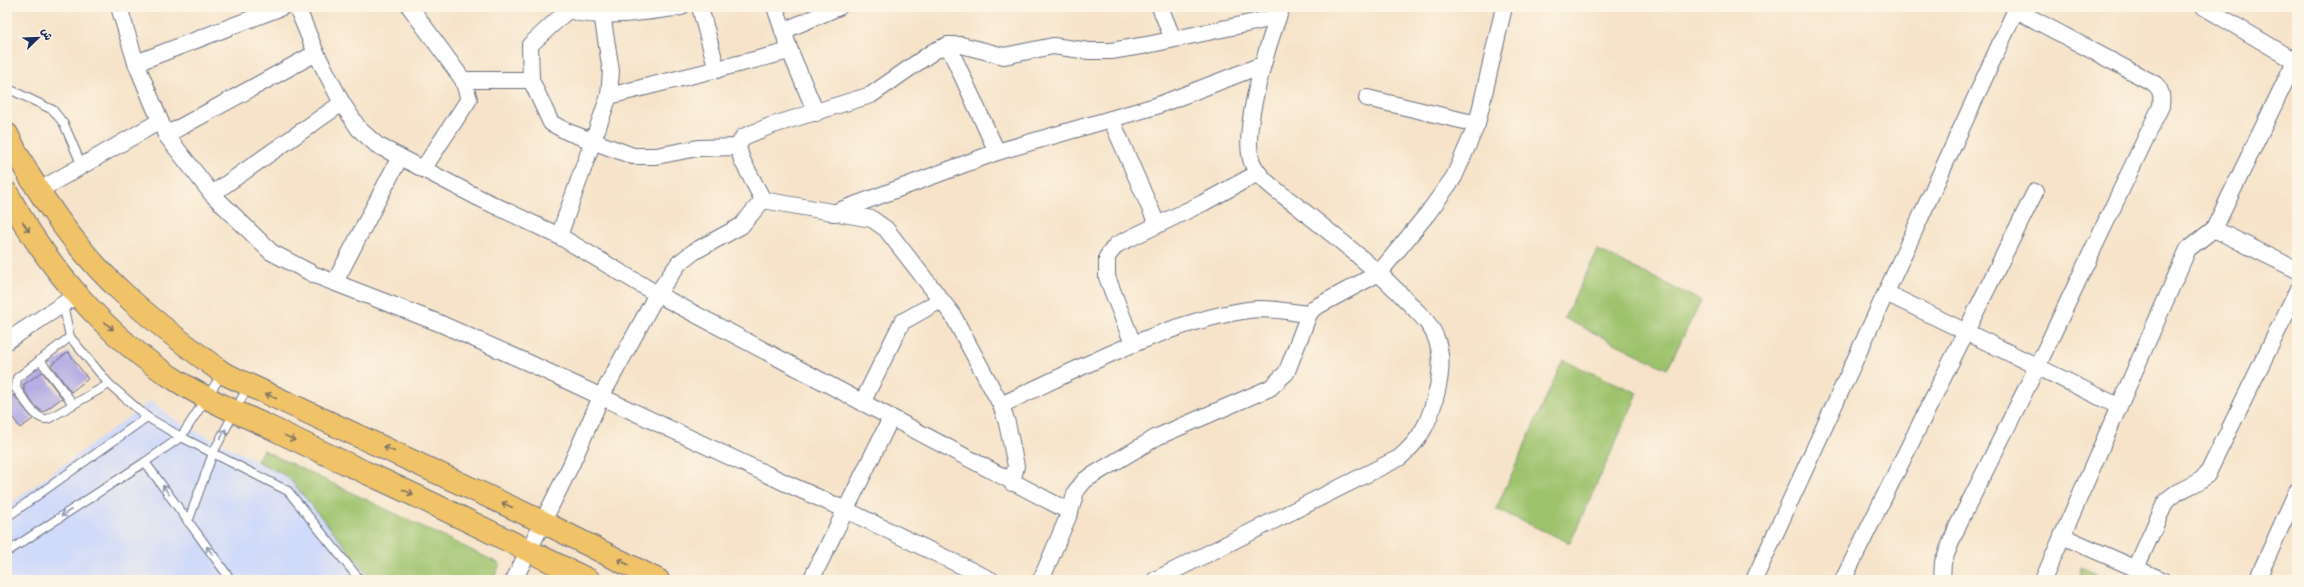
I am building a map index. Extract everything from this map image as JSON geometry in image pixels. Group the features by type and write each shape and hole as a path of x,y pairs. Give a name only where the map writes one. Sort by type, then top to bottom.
{"main road":[{"path":"7,134 38,191 74,240 122,293 183,344 223,373 543,522 658,580"},
{"path":"7,193 22,221 70,299 147,360 179,383 234,412 469,521 589,580"}],"street":[{"path":"119,7 136,63 163,128 212,194 271,252 315,275 439,323 846,510 991,580"},
{"path":"136,63 282,7"},
{"path":"297,7 316,53 342,103 359,129 377,145 533,225 559,236 657,294 1012,483 1070,512"},
{"path":"410,7 463,80 469,99 423,169"},
{"path":"681,7 649,12 602,14 588,14 565,8 530,45 531,80 551,123 593,142 633,156 656,156 698,148 738,146"},
{"path":"700,7 717,70"},
{"path":"775,7 790,51 816,113"},
{"path":"783,30 839,7"},
{"path":"1160,7 1173,39"},
{"path":"1041,580 1070,512 1076,491 1085,480 1157,437 1270,388 1286,373 1309,314 1314,308 1379,273 1428,213 1454,177 1477,124 1504,7"},
{"path":"2042,580 2188,249 2214,229 2296,60 2204,7"},
{"path":"1754,580 2017,8 2155,84 2159,88 2162,99 2161,106 2037,367 1958,525 1943,562 1942,580"},
{"path":"764,200 742,160 738,146 743,137 770,126 871,95 934,51 948,45 961,44 1004,56 1053,46 1089,51 1111,50 1173,39 1280,12"},
{"path":"1155,580 1387,465 1413,447 1428,425 1439,383 1441,361 1437,338 1430,325 1379,273 1268,182 1258,172 1249,151 1250,131 1262,65 1280,12"},
{"path":"559,236 609,96 611,71 602,14"},
{"path":"948,45 997,152"},
{"path":"609,96 790,51"},
{"path":"38,191 82,166 316,53"},
{"path":"833,213 997,152 1156,106 1262,65"},
{"path":"463,80 531,80"},
{"path":"1367,98 1477,124"},
{"path":"212,194 342,103"},
{"path":"1111,119 1157,224"},
{"path":"335,282 400,157"},
{"path":"1133,344 1107,277 1107,257 1116,245 1157,224 1203,204 1258,172"},
{"path":"1843,580 2035,192"},
{"path":"764,200 872,219 886,230 952,314 1001,405 1007,423 1016,466 1012,483"},
{"path":"514,580 543,522 601,397 657,294 679,263 695,251 741,226 764,200"},
{"path":"2214,229 2297,270"},
{"path":"2136,568 2165,503 2172,495 2202,480 2207,475 2297,291"},
{"path":"1886,293 2118,406"},
{"path":"7,341 70,299"},
{"path":"862,403 902,322 941,300"},
{"path":"1001,405 1133,344 1211,319 1249,310 1271,310 1309,314"},
{"path":"811,580 891,418"},
{"path":"2257,580 2297,491"},
{"path":"2062,536 2162,580"},
{"path":"1854,558 1855,580"}],"lane":[{"path":"7,88 53,110 64,124 82,166"},
{"path":"70,299 70,337 109,384 147,417 181,437 288,490 360,580"},
{"path":"70,337 17,378 16,389 37,415 44,419 109,384"},
{"path":"40,360 73,404"},
{"path":"7,552 181,437 223,373"},
{"path":"188,522 213,453 248,385"},
{"path":"7,518 147,417"},
{"path":"145,462 231,580"}],"shaded area":[{"path":"151,401 177,421 288,477 373,580 7,580 7,506"}],"green space":[{"path":"1598,250 1701,301 1667,369 1564,318"},
{"path":"1563,360 1638,393 1570,543 1496,509"},
{"path":"263,450 500,564 493,580 373,580 288,477 257,461"},
{"path":"2081,567 2110,580 2080,580"}],"building":[{"path":"68,352 88,379 71,392 51,365"},
{"path":"42,372 62,398 43,412 34,405 23,389 25,388 23,385"},
{"path":"14,395 33,419 20,428 7,409 7,400"}]}
